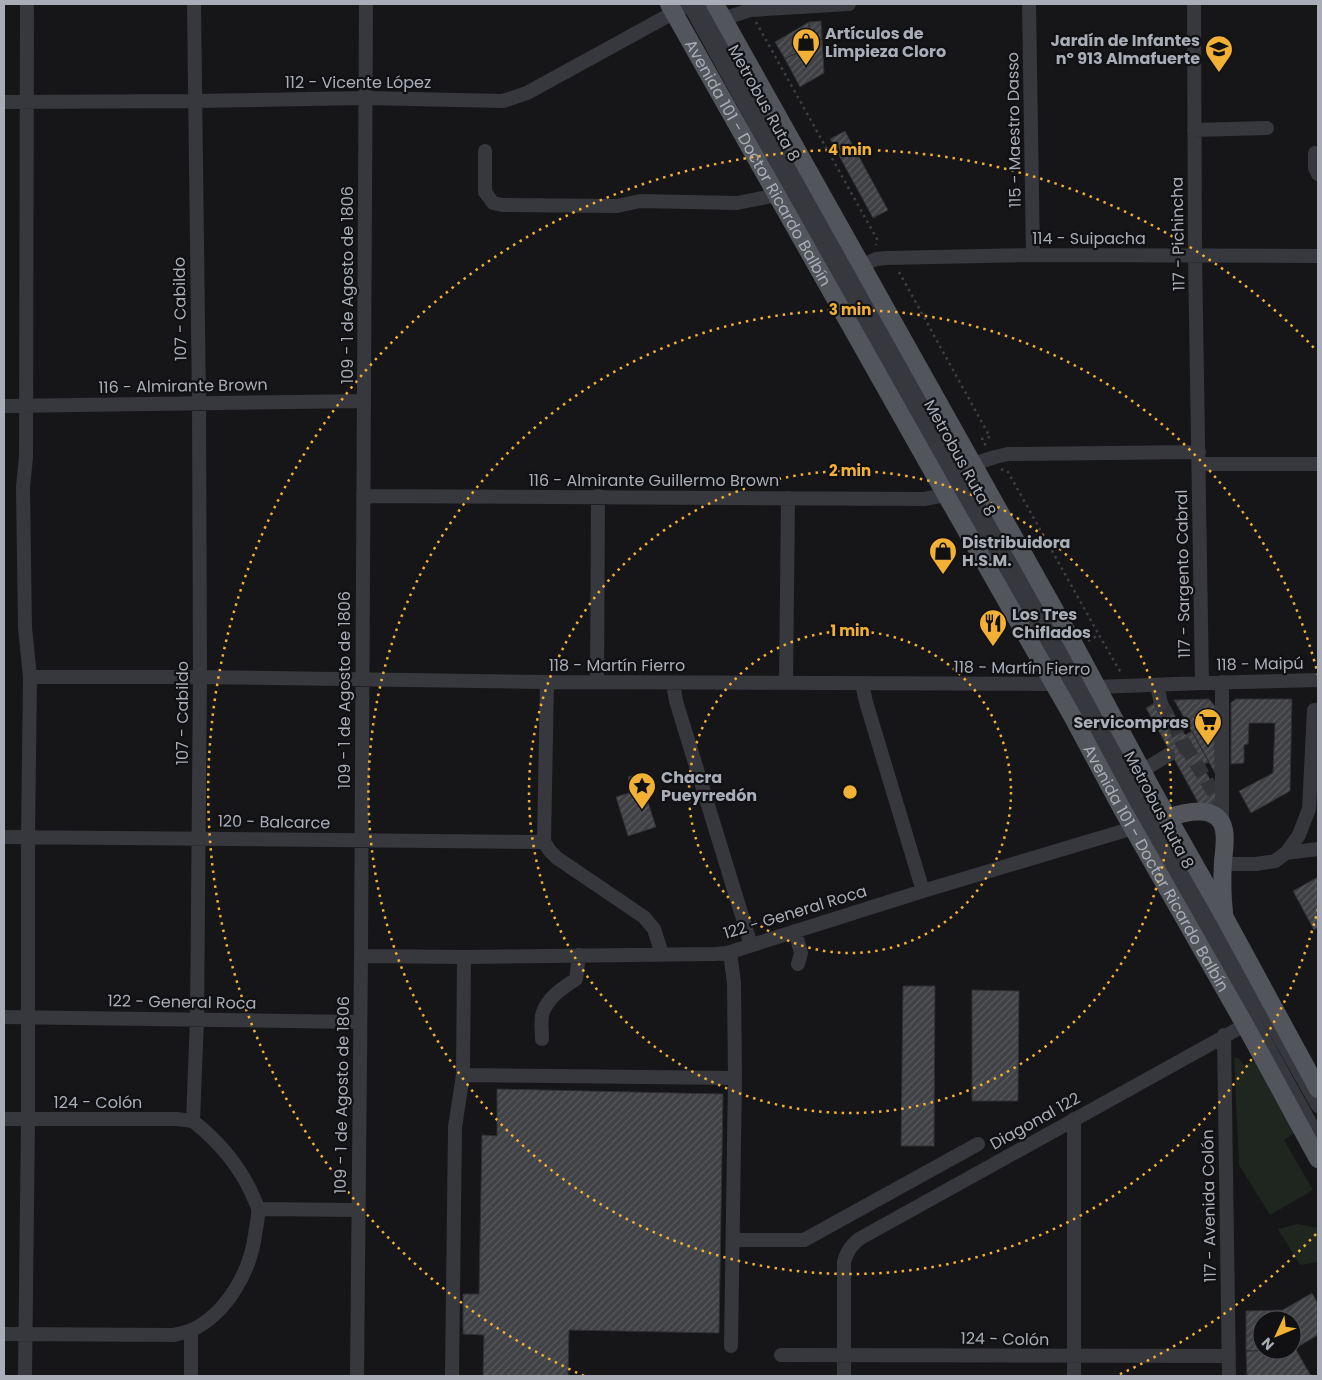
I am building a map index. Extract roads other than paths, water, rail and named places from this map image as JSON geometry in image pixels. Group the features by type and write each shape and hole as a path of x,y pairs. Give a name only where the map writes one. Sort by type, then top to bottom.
{"main road":[{"name":"Avenida 101 - Doctor Ricardo Balbín","path":"680,6 777,195 946,495 1061,685 1151,823 1225,918 1318,1089"},
{"name":"Avenida 101 - Doctor Ricardo Balbín","path":"719,11 973,464 1090,687 1142,771 1151,823 1245,1025 1318,1159"},
{"path":"1151,823 1194,811 1206,811 1216,816 1222,823 1225,838 1223,864 1225,918"}],"street":[{"path":"25,1376 30,677 25,628 23,487 26,457 27,4"},
{"name":"107 - Cabildo","path":"193,1121 197,1019 200,677 194,4"},
{"name":"109 - 1 de Agosto de 1806","path":"357,1376 366,4"},
{"name":"Metrobus Ruta 8","path":"703,4 1064,655 1090,687 1151,823 1318,1137"},
{"path":"719,11 848,4"},
{"name":"115 - Maestro Dasso","path":"1029,4 1033,255"},
{"name":"117 - Pichincha","path":"1194,4 1195,256 1199,458"},
{"name":"112 - Vicente López","path":"4,102 365,98 503,101 514,99 527,93 680,6"},
{"name":"Metrobus Ruta 8","path":"680,6 1048,654 1061,685"},
{"path":"1194,130 1267,128"},
{"path":"485,151 485,192 493,203 502,205 617,206 640,201 737,203 777,195"},
{"path":"1315,153 1315,168 1318,174"},
{"name":"114 - Suipacha","path":"861,266 882,258 1033,255 1318,256"},
{"name":"116 - Almirante Brown","path":"4,406 364,401"},
{"path":"973,464 1008,454 1199,458 1318,464"},
{"name":"117 - Sargento Cabral","path":"1199,458 1202,682"},
{"name":"116 - Almirante Guillermo Brown","path":"362,496 924,498 946,495"},
{"path":"596,681 598,496"},
{"path":"786,683 788,498"},
{"name":"118 - Martín Fierro","path":"30,677 1061,685 1090,687 1202,682"},
{"name":"118 - Maipú","path":"1202,682 1318,680"},
{"path":"547,682 544,842 557,858 644,917 654,929 662,954"},
{"path":"1222,682 1222,823"},
{"path":"673,683 676,701 751,945"},
{"path":"862,684 923,891"},
{"path":"1157,685 1161,704"},
{"path":"1223,864 1275,861 1286,853 1299,836 1309,809 1314,710 1318,710"},
{"path":"1142,771 1168,755"},
{"name":"Metrobus Ruta 8","path":"1151,823 1169,840 1318,1106"},
{"name":"122 - General Roca","path":"361,956 464,957 715,954 730,952 923,891 1151,823"},
{"name":"120 - Balcarce","path":"4,837 544,842"},
{"path":"1286,853 1318,849"},
{"path":"795,931 801,953 798,964"},
{"path":"730,952 734,983 735,1078 732,1346"},
{"path":"542,1039 542,1013 550,1000 576,979 579,955"},
{"path":"452,1376 455,1128 463,1075 464,957"},
{"name":"122 - General Roca","path":"4,1017 360,1022"},
{"name":"Diagonal 122","path":"844,1355 844,1262 846,1252 859,1239 1245,1025"},
{"name":"117 - Avenida Colón","path":"1224,1036 1229,1376"},
{"path":"463,1075 735,1078"},
{"name":"124 - Colón","path":"4,1119 177,1119 193,1121"},
{"path":"1074,1119 1074,1376"},
{"path":"4,1334 174,1335 191,1330 206,1321 220,1308 233,1293 249,1261 254,1242 258,1209 247,1183 230,1157 212,1137 193,1121"},
{"path":"733,1240 804,1240 978,1144"},
{"path":"258,1209 358,1210"},
{"path":"191,1330 191,1376"},
{"name":"124 - Colón","path":"781,1355 1229,1356"},
{"path":"844,1355 844,1376"}],"tunnel":[{"path":"1161,704 1185,745 1168,755"},
{"path":"1185,745 1223,808"}],"place":[{"name":"Artículos de Limpieza Cloro","path":"806,66"},
{"name":"Jardín de Infantes nº 913 Almafuerte","path":"1219,73"},
{"name":"Distribuidora H.S.M.","path":"943,575"},
{"name":"Los Tres Chiflados","path":"993,647"},
{"name":"Servicompras","path":"1208,746"},
{"name":"Chacra Pueyrredón","path":"642,810"}]}
